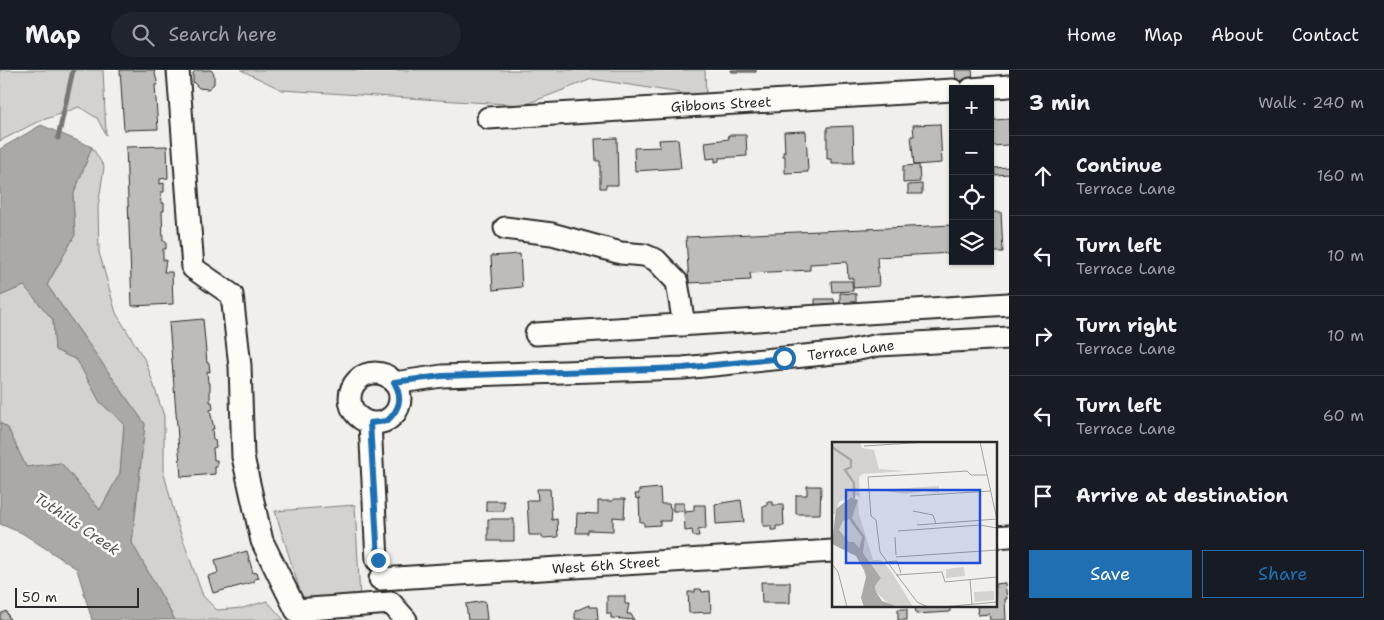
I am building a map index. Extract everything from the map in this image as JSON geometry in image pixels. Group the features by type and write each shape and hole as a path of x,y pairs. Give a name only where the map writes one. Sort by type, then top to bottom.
{"street":[{"path":"178,70 193,268 232,295 240,366 243,457 262,541 300,615 391,603 406,620"},
{"path":"994,87 1009,86"},
{"name":"Gibbons Street","path":"488,118 949,90"},
{"path":"506,228 552,234 621,253 644,255 656,260 677,282 684,325"},
{"path":"536,334 1009,304"},
{"name":"Terrace Lane","path":"370,423 355,415 349,400 353,384 359,379 374,373 382,374 394,382 442,376 683,368 835,353 879,345 1009,338"},
{"path":"370,423 387,421 398,407 399,390 394,382"},
{"name":"West 6th Street","path":"370,423 379,570 832,551"},
{"path":"996,537 1009,536"}],"shaded area":[{"path":"0,70 103,70 106,135 97,118 79,107 35,123 0,141"},
{"path":"241,70 705,70 706,97 592,79 524,105 455,101 282,90"},
{"path":"92,147 104,167 98,207 99,252 116,313 146,362 164,416 164,474 177,523 203,596 217,610 243,608 267,601 284,620 175,620 132,543 145,424 47,285 75,235 73,196"},
{"path":"24,285 53,320 55,350 77,360 100,402 124,424 120,473 100,510 61,463 26,467 8,428 0,423 0,296"},
{"path":"355,505 360,599 304,604 275,511"}],"water":[{"path":"41,125 92,147 73,196 75,235 47,285 145,424 132,543 175,620 92,620 77,569 22,533 0,524 0,423 8,428 26,467 61,463 100,510 120,473 124,424 100,402 77,360 55,350 53,320 24,286 0,296 0,149"}],"building":[{"path":"120,70 154,70 158,85 155,85 158,129 124,130"},
{"path":"196,70 211,70 214,74 214,84 208,89 199,88 193,82 193,73"},
{"path":"731,70 756,70 756,72 732,72"},
{"path":"955,70 972,70 973,79 956,81"},
{"path":"1009,119 1009,145 994,146 994,120"},
{"path":"940,124 942,163 914,165 911,136 914,136 913,125"},
{"path":"853,126 854,163 832,163 832,159 827,159 827,127"},
{"path":"806,131 808,172 785,173 785,156 783,156 783,152 785,152 784,132"},
{"path":"728,135 746,135 747,156 719,158 719,161 715,162 715,158 707,159 705,142 729,139"},
{"path":"617,138 618,185 606,185 606,188 600,188 600,161 596,161 595,139"},
{"path":"678,139 681,168 635,171 634,148 660,147 659,140"},
{"path":"167,146 168,178 160,179 160,184 164,183 164,192 161,192 162,203 164,203 164,211 162,211 163,241 166,241 166,249 163,249 163,260 166,260 164,272 172,272 173,304 132,306 126,147"},
{"path":"919,165 920,182 903,183 903,166"},
{"path":"1009,167 1009,174 995,175 994,168"},
{"path":"922,184 922,194 908,194 908,185"},
{"path":"994,212 1001,212 1003,252 994,252"},
{"path":"949,225 949,253 877,257 879,286 853,288 853,278 848,278 847,262 810,264 810,270 750,273 751,280 689,283 686,237"},
{"path":"520,254 522,287 493,290 491,256"},
{"path":"831,281 852,281 853,291 832,292"},
{"path":"840,293 856,294 856,303 840,303"},
{"path":"815,299 834,299 835,309 815,312"},
{"path":"203,319 207,363 209,363 210,372 207,371 208,383 210,383 210,402 212,402 213,409 210,410 214,429 212,429 213,440 215,440 216,447 213,448 214,460 217,460 217,467 215,467 215,474 181,477 169,322"},
{"path":"807,486 821,486 820,514 796,514 796,495 807,495"},
{"path":"660,488 661,504 669,504 671,508 670,521 660,521 660,525 644,526 644,522 640,522 639,498 636,499 635,494 639,494 639,490"},
{"path":"537,489 550,489 552,520 557,519 558,537 542,538 542,535 529,535 527,500 538,500"},
{"path":"613,499 625,499 624,518 613,517 613,531 588,530 588,533 576,533 577,513 598,514 598,501 613,501"},
{"path":"741,500 744,522 716,524 715,504"},
{"path":"486,501 504,501 504,511 486,511"},
{"path":"767,502 773,502 773,505 783,505 784,526 776,526 776,530 771,530 771,526 763,526 763,506 767,506"},
{"path":"673,503 684,503 684,511 673,511"},
{"path":"694,505 705,505 706,529 698,530 699,536 693,536 692,530 685,531 684,512 694,511"},
{"path":"488,519 514,519 514,541 488,541"},
{"path":"247,551 253,573 257,572 259,578 254,579 254,582 213,593 208,576 218,573 215,560"},
{"path":"761,582 790,582 790,603 762,603"},
{"path":"1005,583 1007,599 1005,599 1006,620 990,620 989,614 978,615 977,608 996,608 996,584"},
{"path":"695,589 701,589 702,592 710,591 711,612 689,613 688,592 695,592"},
{"path":"607,596 625,596 625,604 629,604 627,614 631,614 634,620 611,618 611,614 607,614"},
{"path":"485,601 487,620 468,620 466,604"},
{"path":"589,605 589,607 597,607 598,620 575,619 575,611"},
{"path":"915,608 950,608 950,612 916,614"},
{"path":"898,609 907,609 907,620 898,620"},
{"path":"6,611 10,620 0,620 0,614"}],"waterway":[{"name":"Tuthills Creek","path":"58,138 73,70"}],"route":[{"path":"378,560 370,423 387,421 394,415 400,399 399,390 394,382 442,376 683,368 784,358"}]}
